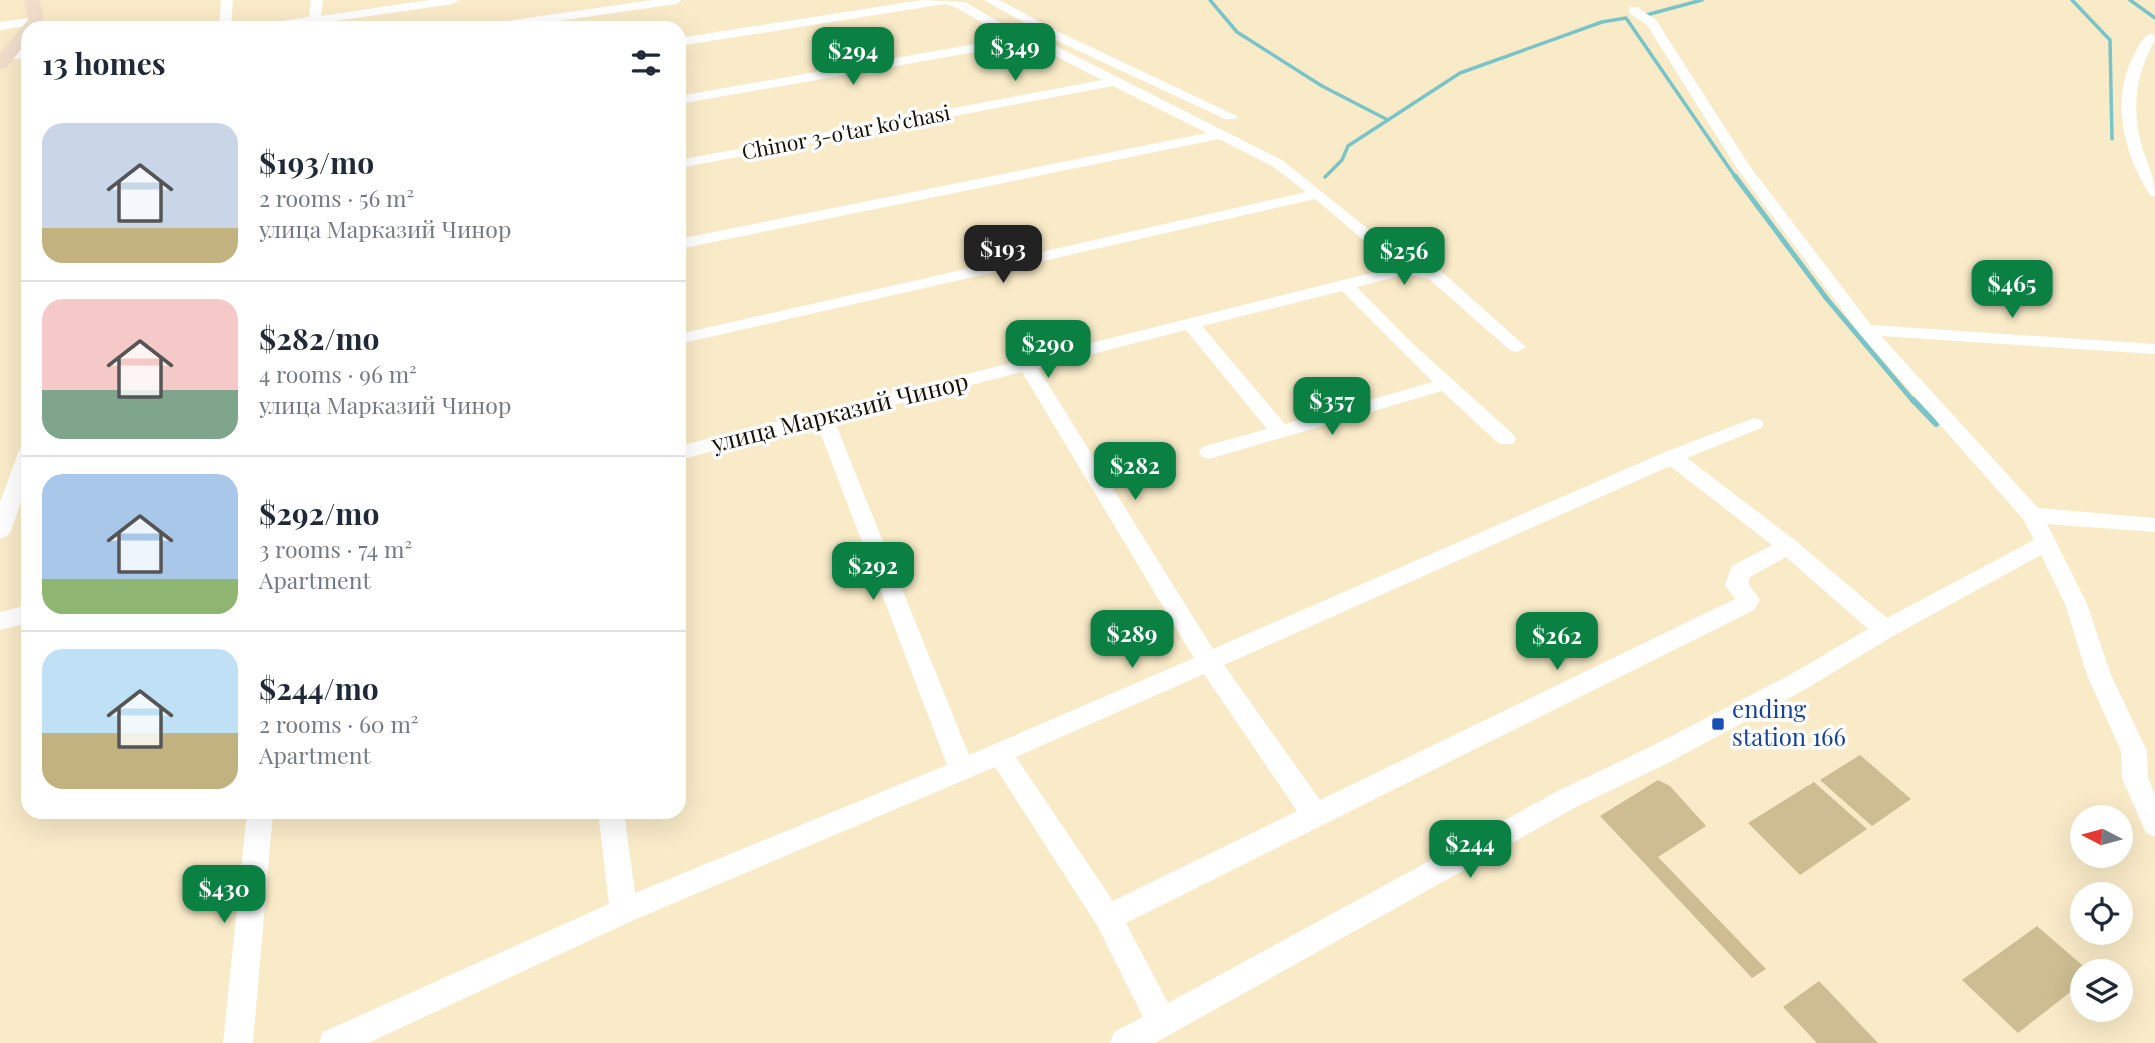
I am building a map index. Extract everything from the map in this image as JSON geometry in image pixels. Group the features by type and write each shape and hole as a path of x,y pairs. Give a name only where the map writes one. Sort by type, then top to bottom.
{"main road":[{"path":"31,21 32,0"},
{"path":"3,60 21,38"}],"street":[{"path":"226,21 228,0"},
{"path":"314,21 317,0"},
{"path":"331,21 453,0"},
{"path":"534,21 676,0"},
{"path":"686,41 946,0 961,5 1021,40 1044,45 1277,163 1407,269 1435,275 1517,347"},
{"path":"990,0 1057,36 1230,116"},
{"path":"1633,10 1651,23 1743,167 1866,330 2032,515 2076,604 2099,675 2145,753 2135,778 2155,825"},
{"path":"0,26 21,26"},
{"path":"2150,38 2137,56 2127,86 2128,129 2155,192"},
{"path":"686,99 1021,40"},
{"path":"3,60 21,56"},
{"name":"Chinor 3-o'tar ko'chasi","path":"686,163 1115,82"},
{"path":"1132,90 1156,82"},
{"path":"686,243 857,211 1219,135"},
{"path":"686,336 1318,194"},
{"name":"улица Марказий Чинор","path":"686,451 1407,269"},
{"path":"1347,286 1445,384 1506,439"},
{"path":"1191,325 1280,431"},
{"path":"1866,330 2155,349"},
{"path":"1027,366 1208,661 1315,815"},
{"path":"1209,452 1445,384"},
{"path":"824,418 962,770"},
{"path":"334,1043 624,911 1000,754 1677,455 1754,424"},
{"path":"1677,455 1885,630"},
{"path":"0,531 21,486"},
{"path":"2032,515 2155,525"},
{"path":"1125,1043 1569,798 1657,756 1796,683 1885,630 2046,543"},
{"path":"1108,918 1746,604 1749,600 1736,585 1740,572 1788,546"},
{"path":"0,621 21,616"},
{"path":"1000,754 1108,918 1161,1021"},
{"path":"238,1043 259,819"},
{"path":"612,819 624,911"}],"shaded area":[{"path":"1860,755 1911,799 1872,826 1820,780"},
{"path":"1658,780 1670,786 1706,826 1658,857 1766,969 1752,978 1600,816"},
{"path":"1814,782 1867,829 1800,875 1748,823"},
{"path":"2037,926 2075,959 2070,959 2070,992 2018,1033 1962,980"},
{"path":"1819,981 1878,1043 1817,1043 1783,1007"}],"waterway":[{"path":"1210,0 1237,32 1322,86 1388,120"},
{"path":"1646,15 1702,0"},
{"path":"2072,0 2110,40 2112,139"},
{"path":"2130,0 2155,18"},
{"path":"1388,120 1460,73 1602,22 1626,18 1736,178"},
{"path":"1325,177 1342,160 1348,146 1388,120"},
{"path":"1735,176 1827,299 1914,402"},
{"path":"1913,400 1936,424"}],"place":[{"name":"ending station 166","path":"1718,724"}]}
